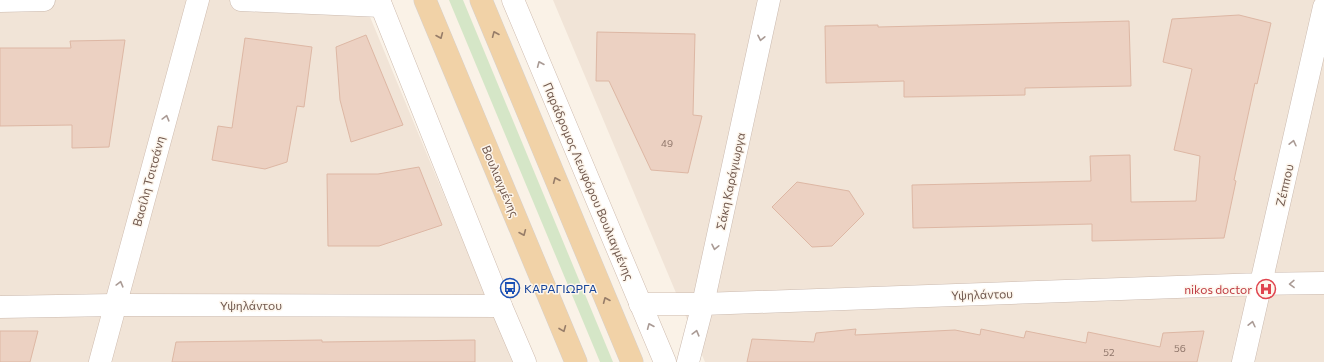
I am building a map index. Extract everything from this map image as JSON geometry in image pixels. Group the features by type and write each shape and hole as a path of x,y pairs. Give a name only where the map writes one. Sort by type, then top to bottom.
{"main road":[{"name":"Βουλιαγμένης","path":"425,0 576,362"},
{"path":"481,0 632,362"}],"street":[{"path":"0,0 44,0"},
{"name":"Βασίλη Τσιτσάνη","path":"100,362 114,305 198,0"},
{"path":"241,0 380,3 501,306 525,362"},
{"name":"Παράδρομος Λεωφόρου Βουλιαγμένης","path":"514,0 665,362"},
{"name":"Σάκη Καράγιωργα","path":"688,362 703,304 769,0"},
{"name":"Ζέππου","path":"1243,362 1324,7"},
{"name":"Υψηλάντου","path":"640,304 703,304 1324,283"},
{"name":"Υψηλάντου","path":"0,307 114,305 501,306"}],"shaded area":[{"path":"0,0 363,0 513,362 0,362"},
{"path":"553,0 1324,0 1324,362 705,362"}],"green space":[{"path":"449,0 463,0 613,362 600,362"}],"building":[{"path":"1239,15 1271,23 1257,84 1255,83 1234,180 1236,181 1224,238 1092,241 1092,224 913,228 912,185 1091,181 1090,156 1130,155 1131,202 1196,201 1200,156 1174,150 1192,69 1163,62 1172,19"},
{"path":"1129,21 1131,86 1025,88 1025,95 904,97 904,81 826,83 825,26 878,25 878,27"},
{"path":"597,32 695,34 693,115 702,116 688,173 651,170 609,81 596,81"},
{"path":"366,35 403,125 351,142 340,100 336,47"},
{"path":"245,38 312,47 304,107 297,106 287,162 265,169 212,160 218,126 232,128"},
{"path":"125,40 109,147 72,148 72,125 0,126 0,48 71,48 70,41"},
{"path":"419,167 442,225 379,246 328,246 327,174 378,174"},
{"path":"797,182 849,191 864,214 832,246 812,247 772,207"},
{"path":"856,329 855,335 955,330 980,335 981,329 1024,338 1026,331 1086,343 1088,332 1160,347 1163,333 1204,331 1197,362 747,362 752,339 814,342 816,333"},
{"path":"0,331 38,331 30,362 0,362"},
{"path":"322,340 322,342 475,340 475,362 172,362 176,342"}],"place":[{"name":"ΚΑΡΑΓΙΩΡΓΑ","path":"510,288"},
{"name":"nikos doctor","path":"1266,289"}]}
